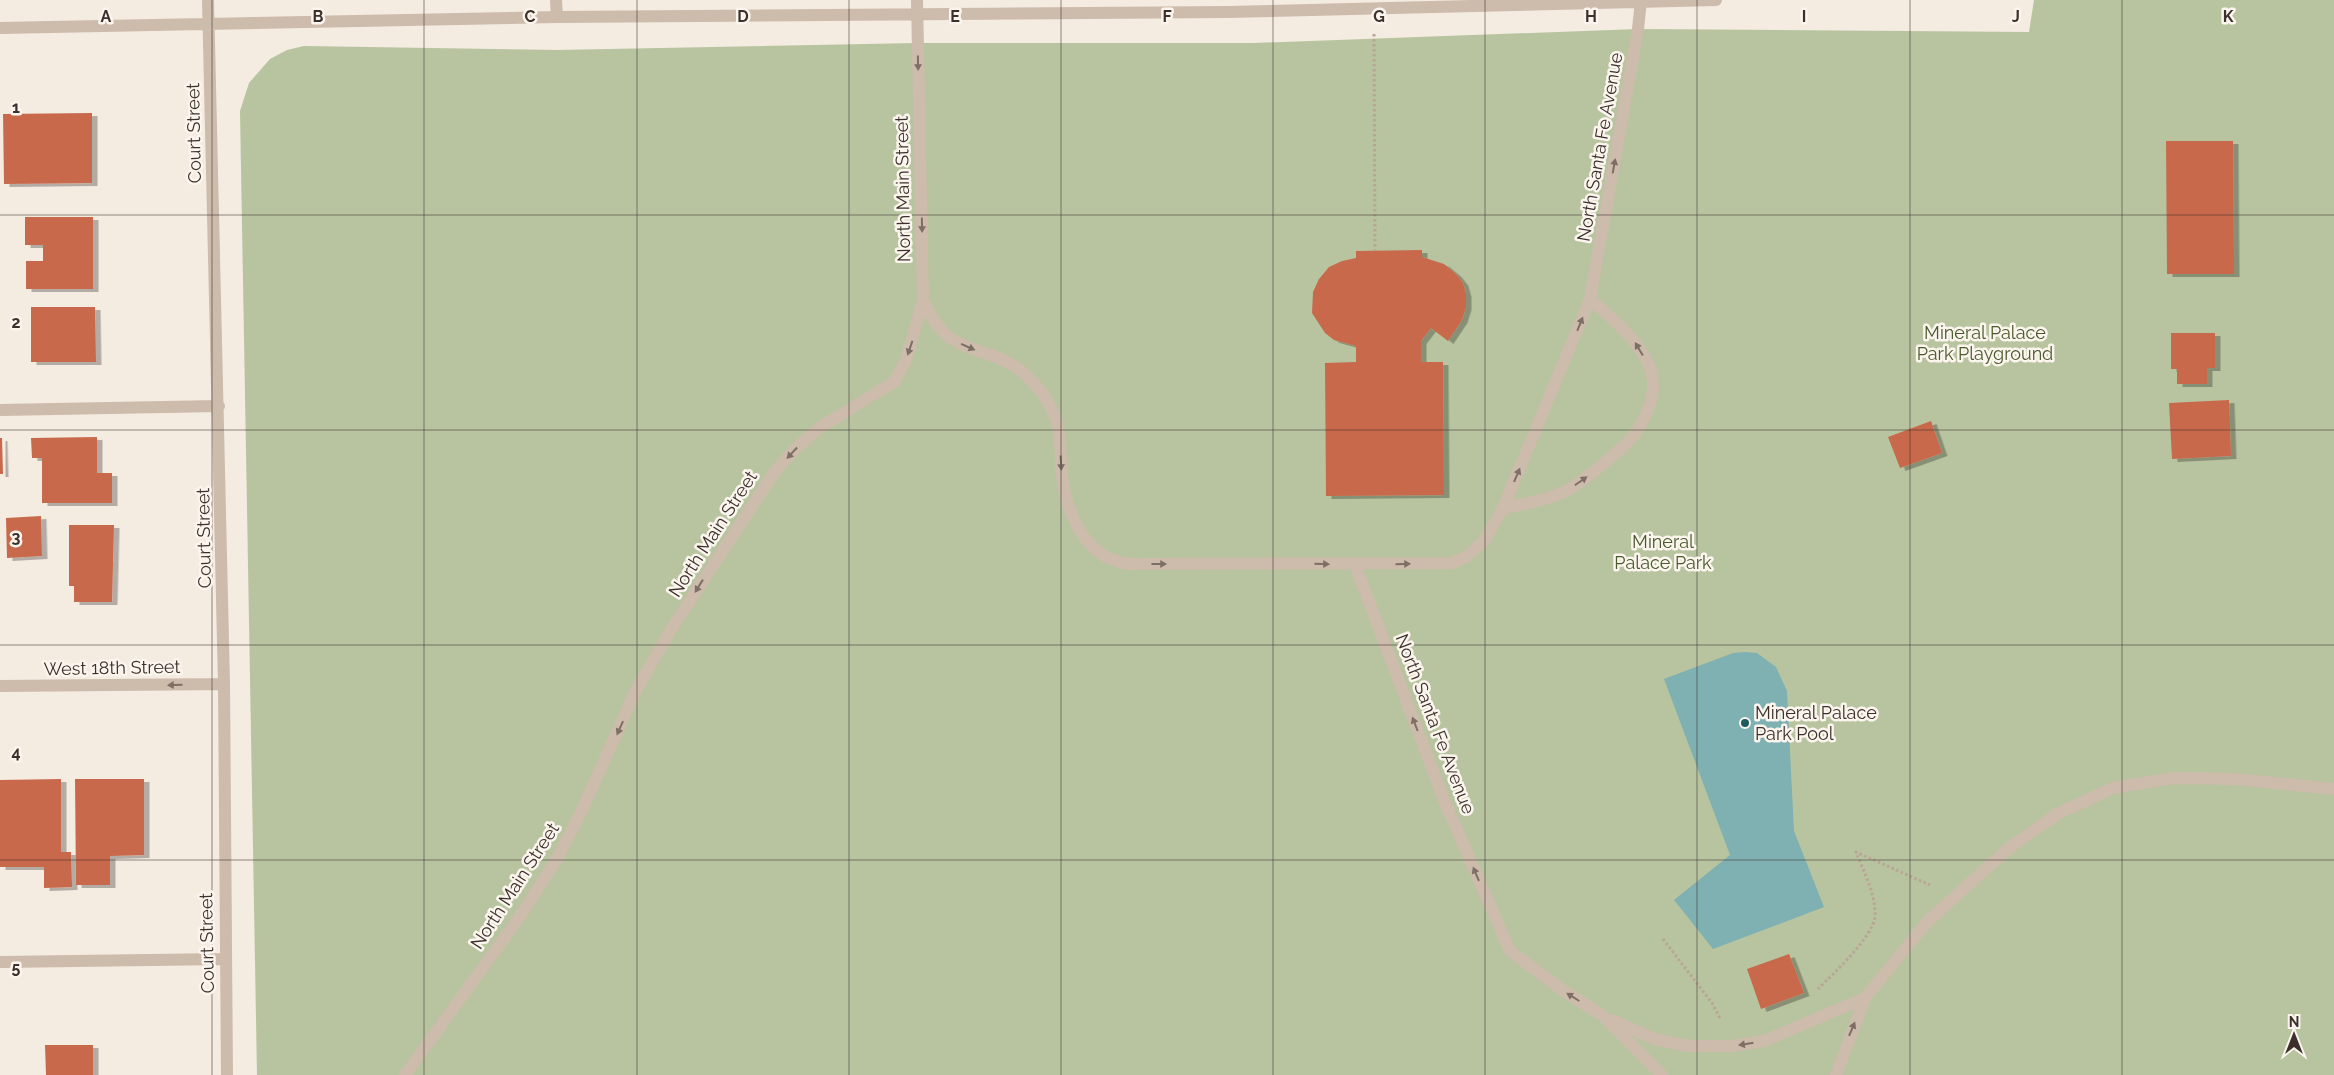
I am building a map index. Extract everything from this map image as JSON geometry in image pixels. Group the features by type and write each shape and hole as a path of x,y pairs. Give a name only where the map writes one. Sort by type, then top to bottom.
{"street":[{"name":"Court Street","path":"208,0 224,684 227,1075"},
{"path":"556,0 556,18"},
{"name":"North Main Street","path":"405,1075 521,915 558,857 582,810 635,692 672,628 745,514 774,473 795,449 820,428 894,382 906,360 923,301 917,0"},
{"path":"0,28 556,18 1227,12 1304,5 1374,7 1641,0 1716,0"},
{"name":"North Santa Fe Avenue","path":"1641,0 1638,30 1590,299 1503,508 1484,541 1466,557 1452,563 1355,565 1444,800 1510,950 1561,989 1604,1016 1654,1039 1688,1046 1732,1046 1764,1041 1866,998"},
{"path":"1503,508 1538,502 1564,492 1582,480 1634,436 1647,412 1654,386 1648,365 1638,346 1590,299"},
{"path":"923,301 936,322 950,338 1004,360 1020,371 1042,394 1054,415 1067,501 1077,524 1088,542 1105,556 1127,564 1355,565"},
{"path":"0,410 218,406"},
{"name":"West 18th Street","path":"0,686 224,684"},
{"path":"1836,1075 1866,998 1927,922 2009,848 2057,814 2113,788 2173,778 2236,779 2334,789"},
{"path":"0,962 225,960"},
{"name":"North Santa Fe Avenue","path":"1604,1016 1662,1075"}],"path":[{"path":"1374,7 1374,251"},
{"path":"1813,994 1860,945 1875,918 1874,902 1856,852 1956,896"},
{"path":"1663,939 1712,1003 1723,1024"}],"green space":[{"name":"Mineral Palace Park","path":"2034,0 2334,0 2334,1075 257,1075 240,111 249,83 270,59 287,50 304,46 557,50 918,43 1253,43 1638,29 2029,32"}],"water":[{"path":"1733,653 1757,653 1776,667 1787,691 1794,831 1824,907 1713,949 1674,900 1730,855 1664,679"}],"building":[{"path":"92,113 92,183 4,184 3,114"},
{"path":"2166,141 2233,141 2234,274 2167,274"},
{"path":"25,217 93,217 93,289 26,289 26,261 43,261 43,245 25,245"},
{"path":"1422,250 1422,257 1444,264 1456,274 1463,283 1466,294 1466,307 1462,320 1448,341 1431,328 1421,341 1421,362 1443,362 1444,495 1326,496 1325,363 1356,362 1356,346 1334,340 1325,333 1312,313 1313,292 1319,279 1329,267 1342,261 1356,258 1356,251"},
{"path":"31,307 95,307 96,362 31,362"},
{"path":"2171,333 2215,333 2215,368 2207,368 2207,384 2177,384 2177,369 2171,369"},
{"path":"2229,400 2231,456 2172,459 2169,403"},
{"path":"1931,421 1942,453 1900,468 1888,437"},
{"path":"97,437 97,473 112,473 112,503 42,503 42,458 32,458 31,438"},
{"path":"0,438 2,438 3,474 0,474"},
{"path":"41,516 42,556 7,558 6,518"},
{"path":"69,525 114,525 112,602 74,602 74,586 69,586"},
{"path":"61,779 61,852 71,852 72,887 44,888 44,867 0,867 0,780"},
{"path":"75,779 144,779 144,855 110,856 110,885 76,885"},
{"path":"1789,954 1804,993 1761,1009 1747,969"},
{"path":"45,1045 93,1045 93,1075 46,1075"}],"place":[{"name":"Mineral Palace Park Pool","path":"1745,723"}],"park label":[{"name":"Mineral Palace Park Playground","path":"1985,343"}]}
